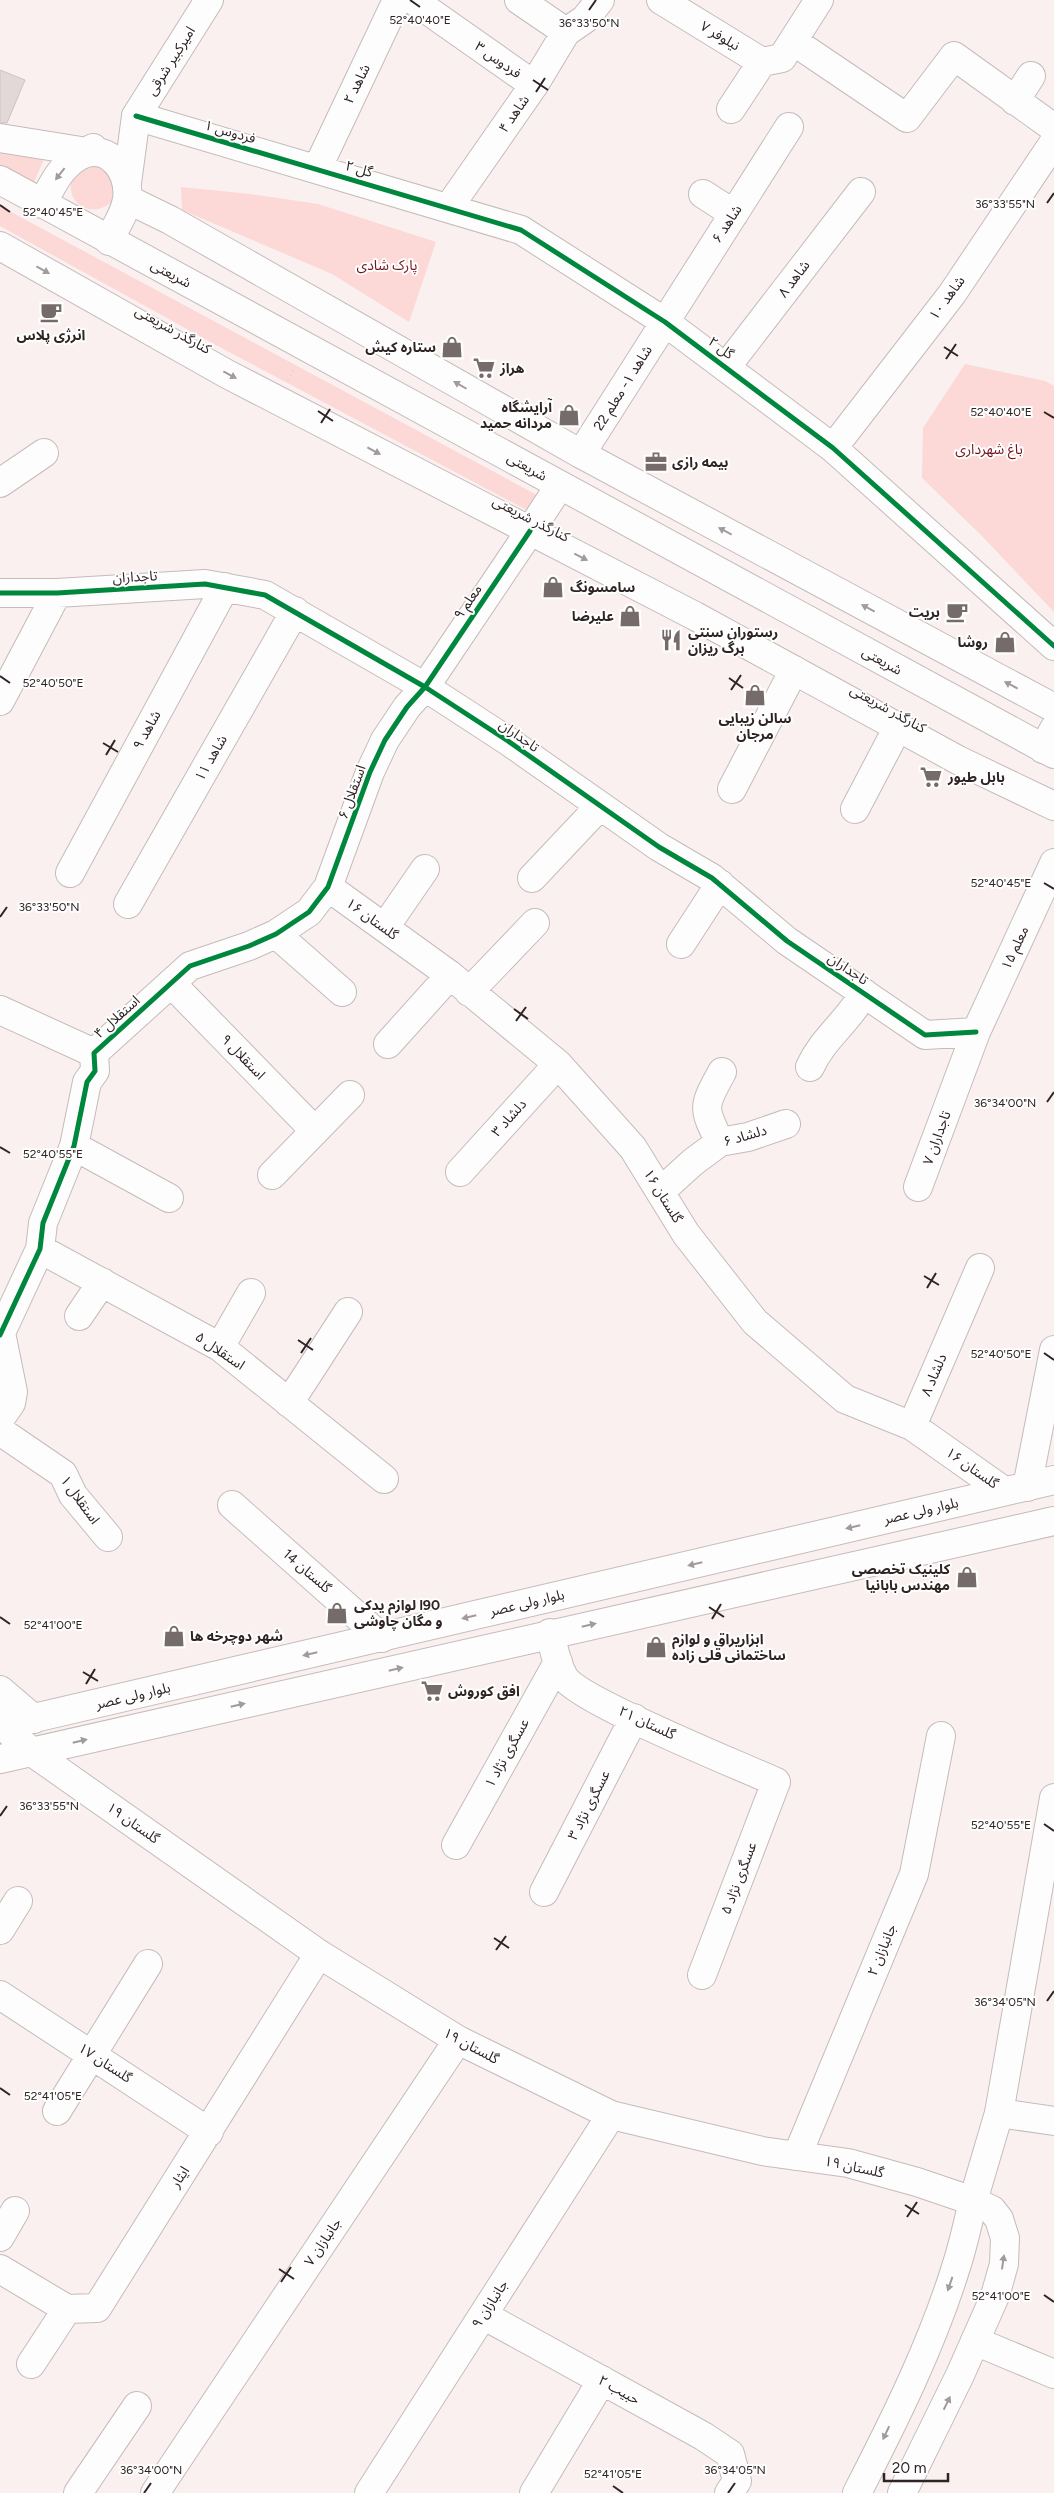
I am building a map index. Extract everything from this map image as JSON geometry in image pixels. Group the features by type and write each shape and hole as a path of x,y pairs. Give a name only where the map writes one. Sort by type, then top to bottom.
{"street":[{"name":"امیرکبیر شرقی","path":"109,241 121,219 127,191 136,116 209,0"},
{"name":"شاهد ۲","path":"317,169 397,0"},
{"name":"فردوس ۳","path":"413,0 534,85"},
{"path":"519,0 566,32"},
{"name":"شاهد ۴","path":"449,208 534,85 566,32 585,19 600,0"},
{"name":"نیلوفر ۷","path":"661,0 779,54 907,118 954,56 1015,101"},
{"path":"731,108 779,54 819,0"},
{"path":"1031,76 1015,101 1054,128"},
{"path":"42,204 60,172 87,152 117,135 136,116"},
{"name":"فردوس ۱","path":"136,116 317,169"},
{"name":"شاهد ۶","path":"665,322 789,127"},
{"path":"0,138 104,154 117,162 126,176 127,191 170,220 581,454 1054,708"},
{"name":"شاهد ۱۰","path":"833,448 952,294 1054,142"},
{"name":"گل ۲","path":"317,169 521,230 665,322 727,366 833,448 1054,646"},
{"name":"شریعتی","path":"0,180 560,485 1050,744"},
{"name":"شاهد ۸","path":"727,366 861,192"},
{"path":"703,194 734,214"},
{"name":"کنارگذر شریعتی","path":"0,246 235,378 794,670 958,760 1054,806"},
{"name":"شاهد ۱- معلم 22","path":"581,454 665,322"},
{"path":"0,483 44,453"},
{"name":"معلم ۹","path":"425,686 560,485"},
{"name":"تاجداران","path":"0,593 57,593 205,584 265,595 425,686 508,741 599,807 659,847 712,878 787,941 924,1034 976,1032"},
{"name":"شاهد ۹","path":"70,873 225,587"},
{"path":"0,701 57,593"},
{"name":"شاهد ۱۱","path":"128,904 295,611"},
{"path":"732,789 794,670"},
{"name":"استقلال ۶","path":"328,887 370,772 385,740 407,707 425,686"},
{"path":"855,809 898,727"},
{"path":"532,878 599,807"},
{"name":"معلم ۱۵","path":"976,1032 1054,863"},
{"path":"385,927 425,869"},
{"path":"682,944 720,884"},
{"name":"گلستان ۱۶","path":"328,887 460,983 558,1064 632,1148 686,1234 755,1322 845,1399 912,1426 1015,1489"},
{"name":"استقلال ۴","path":"0,1334 40,1249 43,1223 74,1146 87,1082 95,1072 94,1053 190,966 249,946 276,934 309,912 328,887"},
{"path":"388,1044 535,923"},
{"path":"276,934 342,992"},
{"name":"استقلال ۹","path":"171,983 315,1131"},
{"path":"810,1067 818,1050 853,1013 864,993"},
{"path":"0,1010 94,1053"},
{"name":"تاجداران ۷","path":"918,1187 976,1032"},
{"name":"دلشاد ۳","path":"460,1172 558,1064"},
{"path":"720,1142 707,1117 707,1101 722,1072"},
{"path":"272,1175 350,1094"},
{"name":"دلشاد ۶","path":"660,1192 693,1162 720,1142 748,1137 786,1124"},
{"path":"74,1146 169,1198"},
{"name":"استقلال ۵","path":"40,1249 220,1347 384,1478"},
{"name":"دلشاد ۸","path":"912,1426 980,1268"},
{"path":"79,1316 102,1282"},
{"path":"220,1347 251,1293"},
{"path":"289,1403 348,1312"},
{"path":"0,1334 13,1392 11,1403 0,1419"},
{"path":"1015,1489 1054,1350"},
{"name":"استقلال ۱","path":"0,1431 63,1474 73,1495 108,1537"},
{"name":"بلوار ولی عصر","path":"1,1725 34,1719 1054,1480"},
{"name":"گلستان 14","path":"232,1505 382,1638"},
{"path":"1,1725 1,1758 1054,1521"},
{"name":"گلستان ۲۱","path":"550,1633 558,1662 565,1678 582,1692 634,1718 776,1782"},
{"name":"عسگری نژاد ۱","path":"456,1845 558,1662"},
{"path":"0,1690 34,1719 32,1752"},
{"name":"عسگری نژاد ۳","path":"544,1892 634,1718"},
{"name":"گلستان ۱۹","path":"1,1725 32,1752 319,1954 458,2040 611,2115 762,2151 848,2163 917,2182 973,2201 992,2210 999,2219 1005,2238 1002,2272 975,2341 923,2454 902,2493"},
{"name":"جانبازان ۲","path":"798,2156 914,1874 941,1736"},
{"name":"عسگری نژاد ۵","path":"702,1975 776,1782"},
{"path":"857,2493 906,2390 935,2324 957,2266 973,2201 999,2113 1054,1798"},
{"path":"0,1930 18,1900"},
{"name":"ایثار","path":"67,2309 97,2308 210,2132 319,1954"},
{"path":"57,2111 148,1964"},
{"name":"گلستان ۱۷","path":"0,1995 210,2132"},
{"name":"جانبازان ۷","path":"155,2493 458,2040"},
{"path":"999,2113 1054,2121"},
{"name":"جانبازان ۹","path":"369,2493 611,2115"},
{"path":"0,2237 15,2212"},
{"path":"0,2269 67,2309 32,2364"},
{"name":"حبیب ۲","path":"483,2315 703,2436 730,2454 733,2487"},
{"path":"935,2324 1054,2374"},
{"path":"534,2493 602,2380"},
{"path":"78,2493 136,2406"}],"green space":[{"path":"0,147 44,159 34,182 0,165"},
{"path":"100,163 117,179 113,201 103,207 85,208 73,197 72,179 78,169"},
{"name":"پارک شادی","path":"181,187 250,194 318,204 436,242 409,322 332,274 182,210"},
{"path":"0,206 546,500 538,516 214,344 0,226"},
{"name":"باغ شهرداری","path":"965,364 1045,381 1054,386 1054,612 982,536 922,478 923,428"}],"building":[{"path":"0,70 25,80 7,123 0,123"}],"cycle path":[{"path":"136,116 521,230 665,322 833,448 1054,646"},
{"path":"0,1335 40,1249 43,1223 74,1146 87,1082 95,1071 94,1053 190,966 249,946 276,934 309,912 328,887 370,772 385,740 407,707 425,687 530,531"},
{"path":"0,593 57,593 205,584 265,595 425,687 508,741 659,847 712,878 787,941 925,1035 976,1032"}],"place":[{"name":"انرژی پلاس","path":"51,312"},
{"name":"ستاره کیش","path":"452,347"},
{"name":"هراز","path":"484,368"},
{"name":"آرایشگاه مردانه حمید","path":"569,415"},
{"name":"بیمه رازی","path":"656,462"},
{"name":"سامسونگ","path":"553,587"},
{"name":"بریت","path":"957,612"},
{"name":"علیرضا","path":"630,616"},
{"name":"رستوران سنتی برگ ریزان","path":"671,640"},
{"name":"روشا","path":"1005,642"},
{"name":"سالن زیبایی مرجان","path":"755,695"},
{"name":"بابل طیور","path":"931,777"},
{"name":"کلینیک تخصصی مهندس بابانیا","path":"967,1577"},
{"name":"لوازم یدکی l90 و مگان چاوشی","path":"337,1613"},
{"name":"شهر دوچرخه ها","path":"174,1636"},
{"name":"ابزاریراق و لوازم ساختمانی قلی زاده","path":"656,1647"},
{"name":"افق کوروش","path":"432,1691"}]}
